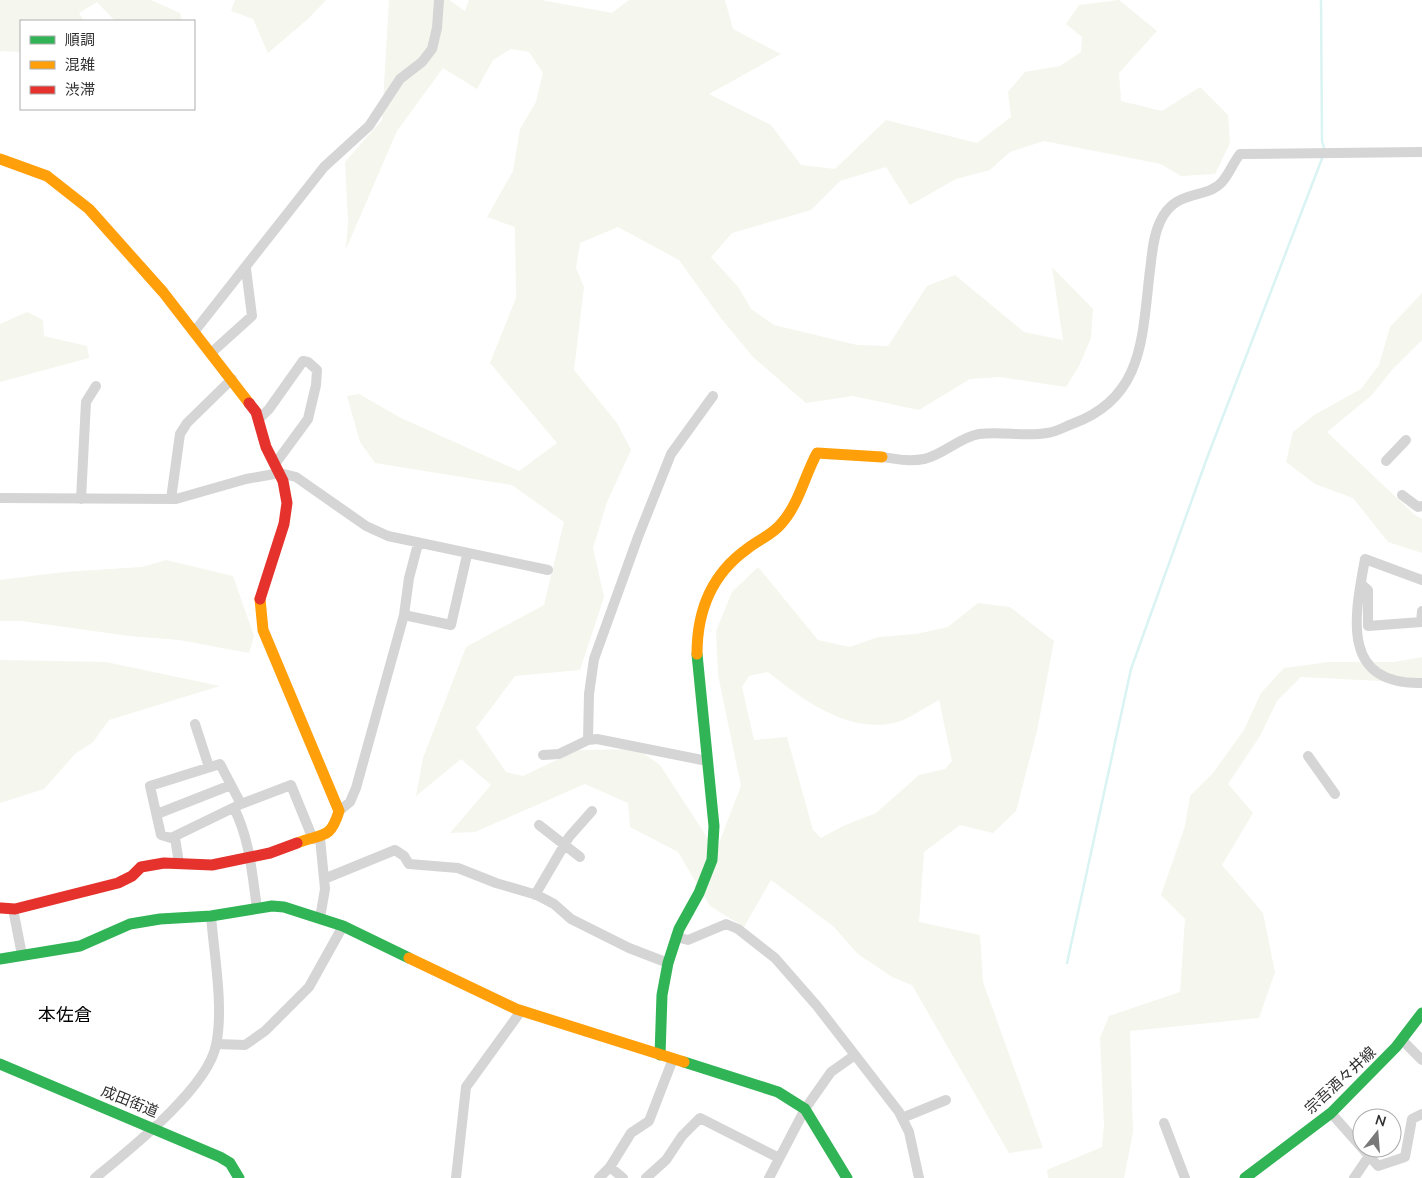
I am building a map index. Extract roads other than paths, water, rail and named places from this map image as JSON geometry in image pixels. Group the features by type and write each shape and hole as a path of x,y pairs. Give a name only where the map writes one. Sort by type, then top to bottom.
{"street":[{"path":"194,332 246,269 324,167 369,126 400,79 422,62 432,49 438,28 439,0"},
{"path":"660,1055 662,995 668,963 676,937 699,893 712,860 714,826 697,642 701,609 724,569 739,555 770,536 783,522 794,506 817,453 825,452 912,460 925,459 978,434 1049,433 1084,420 1104,409 1118,396 1139,353 1152,256 1160,220 1174,204 1185,196 1212,189 1222,183 1231,165 1240,154 1422,152"},
{"path":"0,159 47,176 76,196 163,292 232,379 259,419 266,446 277,469 286,503 285,517 264,577 260,595 263,630 339,811"},
{"path":"211,353 252,316 246,269"},
{"path":"0,498 171,499 277,469 308,419 316,385 317,370 308,362 303,361 269,409 259,419"},
{"path":"171,499 180,434 187,423 232,379"},
{"path":"81,499 86,402 96,386"},
{"path":"588,740 589,694 594,659 638,537 671,454 713,396"},
{"path":"1386,461 1406,440"},
{"path":"277,469 296,477 366,526 388,536 466,555 548,570"},
{"path":"1402,495 1418,507 1422,506"},
{"path":"22,955 7,909 118,883 132,876 142,867 179,863 190,866 212,865 250,857 317,839 334,827 339,811 350,802 356,788 404,615 409,578 418,544"},
{"path":"404,615 451,625 466,555"},
{"path":"1422,580 1365,559 1356,630 1364,658 1369,665 1387,677 1406,684 1422,683"},
{"path":"1361,584 1368,590 1368,626 1421,622 1422,611"},
{"path":"194,724 208,767"},
{"path":"544,755 559,754 588,740 597,738 707,761"},
{"path":"1308,756 1335,794"},
{"path":"257,908 250,857 242,824 237,806 231,785 220,764 150,786 162,835 175,838 237,806 291,785 317,839 325,889 320,918"},
{"path":"156,814 231,785"},
{"path":"535,894 564,844 592,811"},
{"path":"539,825 580,857"},
{"path":"175,838 179,863"},
{"path":"324,879 395,850 404,856 410,864 458,868 496,884 535,894 554,904 571,919 629,948 668,963"},
{"path":"0,959 80,946 130,924 160,919 211,916 257,908 284,907 343,926 494,1000 521,1011 778,1092 805,1109 846,1178"},
{"path":"95,1178 155,1128 200,1078 217,1044 219,1019 211,916"},
{"path":"217,1044 245,1045 265,1031 310,987 343,926"},
{"path":"676,937 688,940 721,926 732,926 775,958 817,1006 902,1118 909,1132 920,1178"},
{"path":"456,1178 466,1087 521,1011"},
{"name":"宗吾酒々井線","path":"1245,1178 1331,1114 1402,1040 1422,1013"},
{"path":"1402,1040 1422,1060"},
{"path":"769,1178 805,1109 831,1072 855,1055"},
{"path":"600,1178 610,1167 631,1133 649,1121 673,1059"},
{"name":"成田街道","path":"0,1064 220,1157 230,1163 239,1178"},
{"path":"902,1118 946,1100"},
{"path":"1331,1114 1352,1137"},
{"path":"1402,1158 1404,1157 1412,1119 1422,1114"},
{"path":"646,1178 666,1160 682,1136 700,1118 780,1158"},
{"path":"1164,1124 1185,1178"},
{"path":"1354,1178 1368,1158"},
{"path":"1371,1158 1378,1166 1401,1158"},
{"path":"610,1167 623,1178"}],"waterway":[{"path":"1321,0 1322,141 1325,151"},
{"path":"1067,963 1131,669 1207,458 1323,156"}],"district":[{"name":"本佐倉","path":"65,1014"}]}
